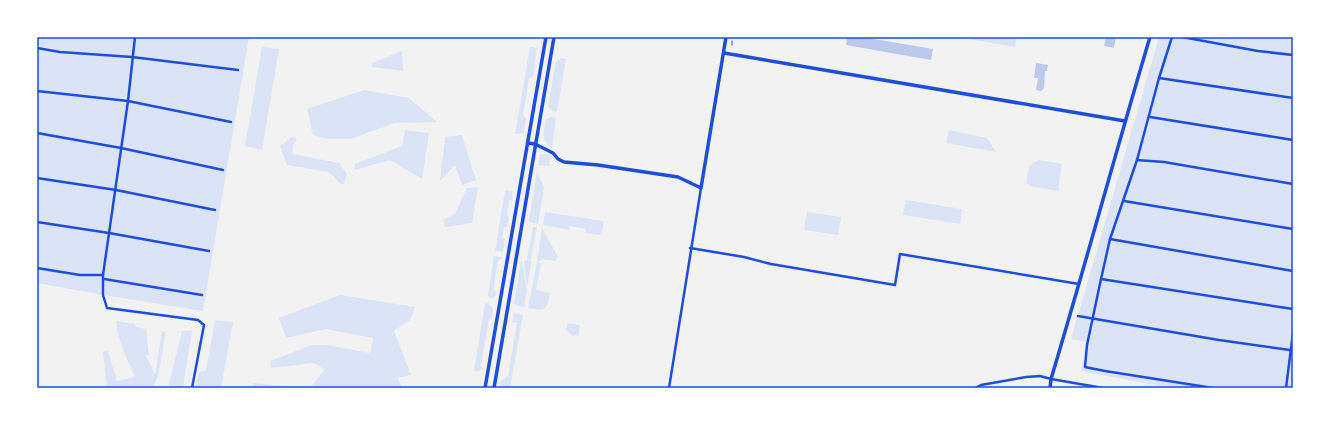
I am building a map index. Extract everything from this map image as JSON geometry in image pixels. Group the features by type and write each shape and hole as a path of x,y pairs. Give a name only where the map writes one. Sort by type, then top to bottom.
{"street":[{"path":"135,37 122,148 103,277 103,295 107,308 198,320 204,325 192,388"},
{"path":"486,388 546,37"},
{"path":"494,388 554,37"},
{"path":"669,388 685,292 690,248 726,37"},
{"path":"1050,388 1051,379 1080,284 1124,121 1150,37"},
{"path":"1172,37 1159,78 1150,117 1137,160 1110,239 1087,344 1085,367 1213,388"},
{"path":"1182,37 1258,51 1293,55"},
{"path":"37,48 60,52 132,57 238,70"},
{"path":"724,52 1124,121"},
{"path":"1159,78 1293,98"},
{"path":"37,91 128,101 231,122"},
{"path":"1150,117 1293,140"},
{"path":"37,133 122,148 223,170"},
{"path":"528,143 535,144 552,153 564,162 631,169 678,177 700,188"},
{"path":"1137,160 1164,162 1293,184"},
{"path":"37,178 116,190 215,210"},
{"path":"1124,201 1293,229"},
{"path":"37,222 209,251"},
{"path":"1110,239 1293,271"},
{"path":"690,248 744,257 770,264 895,285 900,254 1080,284"},
{"path":"37,268 103,277 202,296"},
{"path":"1101,279 1293,309"},
{"path":"1078,316 1219,340 1290,350 1293,354"},
{"path":"1286,388 1293,333"},
{"path":"975,388 981,385 1040,376 1103,388"}],"shaded area":[{"path":"37,37 249,37 203,311 37,283"},
{"path":"957,37 1017,37 1015,47"},
{"path":"1159,37 1293,37 1293,388 1170,388 1081,371 1086,342 1071,339"},
{"path":"262,47 279,49 262,150 245,146"},
{"path":"530,47 537,48 533,76 529,79 523,115 526,119 524,133 515,134"},
{"path":"402,51 403,71 372,67 372,63"},
{"path":"561,58 566,59 557,112 551,111 548,106 556,61"},
{"path":"364,90 409,98 437,122 395,123 350,139 328,139 313,135 307,109"},
{"path":"550,117 556,118 552,148 544,139 546,120"},
{"path":"405,130 429,133 422,179 390,160 354,170 355,164 402,146"},
{"path":"949,130 987,138 996,152 946,143"},
{"path":"462,135 476,180 462,185 455,165 440,181 445,137"},
{"path":"292,137 297,139 293,146 292,154 339,163 347,174 344,184 341,184 329,172 287,165 280,146"},
{"path":"540,154 551,155 549,166 538,165"},
{"path":"1039,160 1062,164 1058,191 1033,187 1026,183 1029,166"},
{"path":"537,172 544,187 538,224 530,222 529,220"},
{"path":"478,187 472,223 445,227 443,220 455,214 467,188"},
{"path":"505,190 513,191 512,200 509,200 507,227 504,227 502,238 505,239 503,252 495,251"},
{"path":"906,200 962,209 960,224 903,215"},
{"path":"545,212 604,221 601,235 585,233 586,229 570,226 569,230 543,225"},
{"path":"807,212 841,217 838,235 804,230"},
{"path":"533,227 537,227 531,260 527,259"},
{"path":"542,228 557,255 556,261 542,259 541,261 537,261"},
{"path":"494,256 502,257 498,261 493,291 497,292 494,298 490,298 488,296"},
{"path":"526,260 532,261 527,287 524,262"},
{"path":"521,261 527,291 524,307 518,306 514,303"},
{"path":"537,262 541,263 536,290 550,293 548,303 542,309 528,308"},
{"path":"340,295 415,307 410,320 394,331 411,375 398,378 402,388 310,388 325,369 313,363 271,368 270,361 312,345 327,345 370,353 373,338 326,329 286,338 279,318"},
{"path":"485,303 489,304 493,308 492,318 489,319 481,365 483,368 479,371 474,371"},
{"path":"514,313 523,315 510,388 500,388 501,381 508,376 517,323 512,322"},
{"path":"215,320 233,322 221,388 195,388 199,372 206,371"},
{"path":"116,321 135,324 136,327 146,329 149,355 146,355 155,375 162,331 166,332 158,377 152,388 107,388 103,352 108,351 117,381 135,377 121,343"},
{"path":"568,323 580,325 579,336 574,336 566,330"},
{"path":"182,331 192,331 183,388 168,388"},
{"path":"254,383 302,388 252,388"}],"building":[{"path":"847,37 862,37 933,49 931,60 846,45"},
{"path":"1106,37 1116,37 1114,48 1104,46"},
{"path":"1036,63 1048,65 1047,71 1045,71 1044,88 1041,91 1036,90 1038,78 1034,78"}]}
